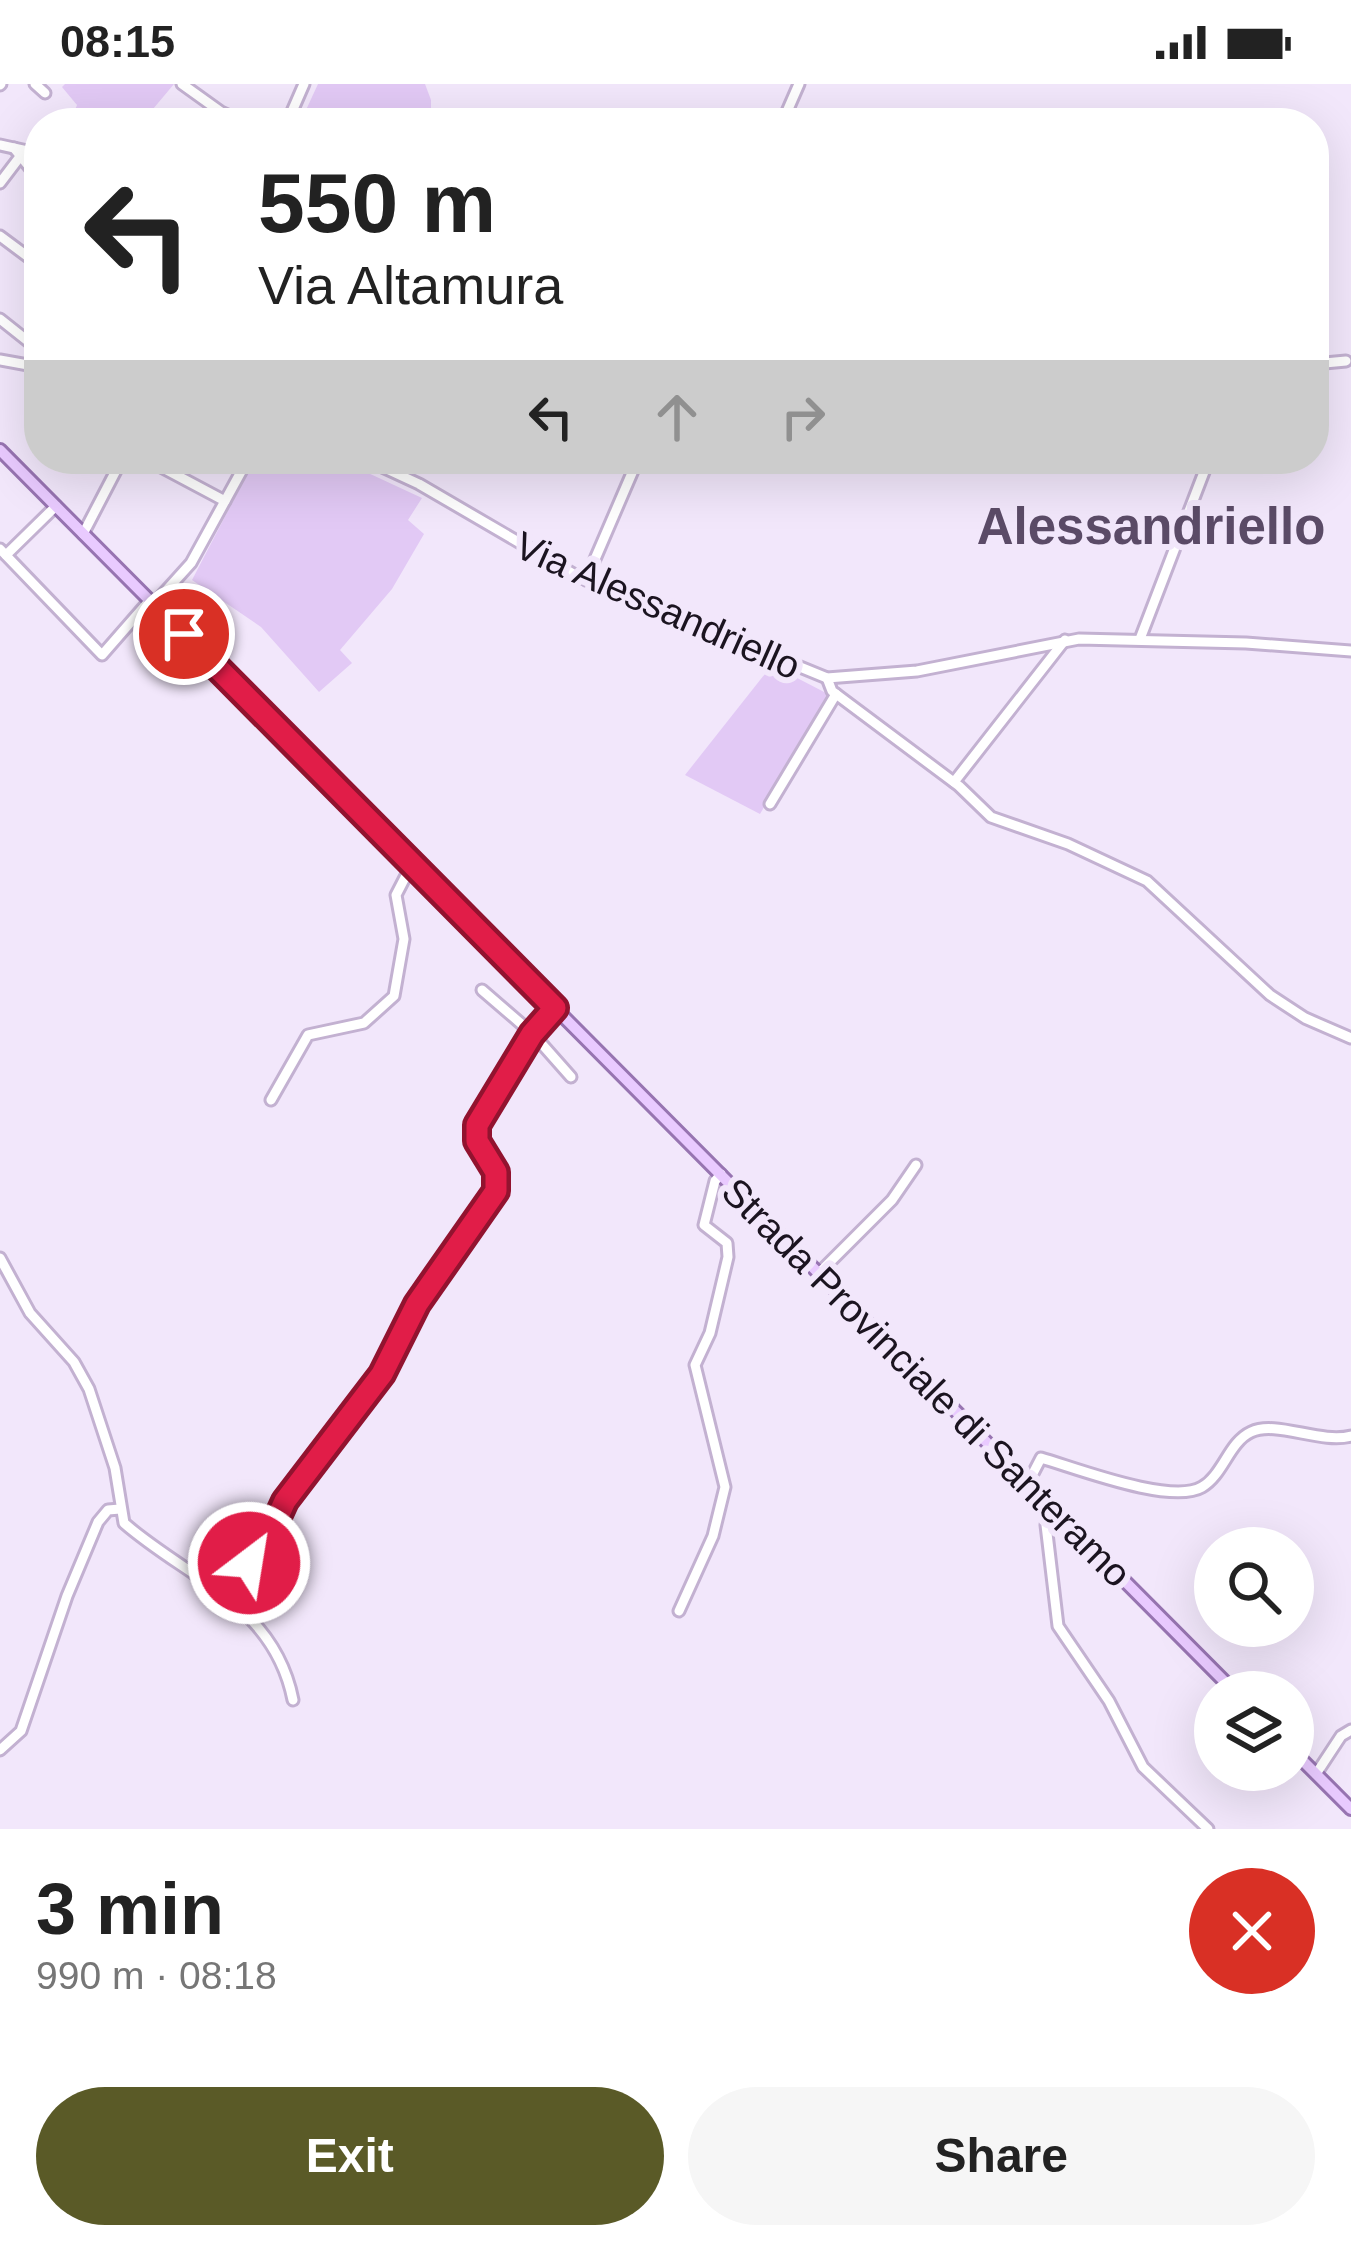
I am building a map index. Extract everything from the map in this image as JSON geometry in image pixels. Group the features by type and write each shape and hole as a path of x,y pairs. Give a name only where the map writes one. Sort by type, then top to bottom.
{"main road":[{"name":"Strada Provinciale di Santeramo","path":"0,450 819,1273 841,1289 1214,1671"},
{"path":"1316,1774 1351,1809"}],"street":[{"path":"35,84 45,93"},
{"path":"182,84 215,108"},
{"path":"0,145 23,152 0,183"},
{"path":"0,236 24,254"},
{"path":"0,319 24,338"},
{"path":"1329,363 1346,361"},
{"path":"83,534 114,474"},
{"path":"174,474 225,501"},
{"path":"56,506 3,552 102,656 191,563 240,474"},
{"name":"Via Alessandriello","path":"397,474 586,580 827,678"},
{"path":"586,580 632,474"},
{"path":"1140,639 1202,474"},
{"path":"1351,651 1140,639 1065,640 917,671 827,678 836,694 954,782 991,817 1140,876 1270,995 1305,1018 1351,1038"},
{"path":"954,782 1065,640"},
{"path":"770,804 836,694"},
{"path":"271,1100 308,1035 364,1023 394,996 404,939 396,895 412,864"},
{"path":"482,990 571,1077"},
{"path":"236,1602 244,1570 269,1536 285,1501 382,1374 417,1304 496,1191 496,1172 477,1141 477,1125 532,1034 555,1008"},
{"path":"819,1273 892,1199 916,1165"},
{"path":"680,1611 713,1536 725,1487 695,1365 710,1333 728,1257 727,1243 704,1225 721,1174"},
{"path":"0,1258 29,1313 74,1362 89,1389 115,1468 121,1518 236,1602 277,1658 293,1700"},
{"path":"1028,1484 1041,1458 1157,1492 1196,1490 1256,1430 1323,1438 1351,1436"},
{"path":"1050,1505 1046,1525 1058,1626 1109,1702 1143,1767 1208,1829"},
{"path":"0,1750 21,1731 98,1522 108,1510 120,1509"},
{"path":"1316,1774 1341,1736 1351,1730"}],"shaded area":[{"path":"174,84 154,108 76,108 62,87"},
{"path":"318,84 425,84 431,100 431,108 307,108"},
{"path":"247,474 370,474 422,498 408,520 424,534 392,589 340,650 352,663 319,692 261,627 192,580"},
{"path":"772,665 828,694 760,814 685,775"}],"district":[{"name":"Alessandriello","path":"1151,526"}],"route":[{"path":"184,634 555,1008 532,1034 477,1125 477,1141 496,1172 498,1185 486,1210 432,1281 382,1374 285,1501 269,1536 249,1563"}]}
